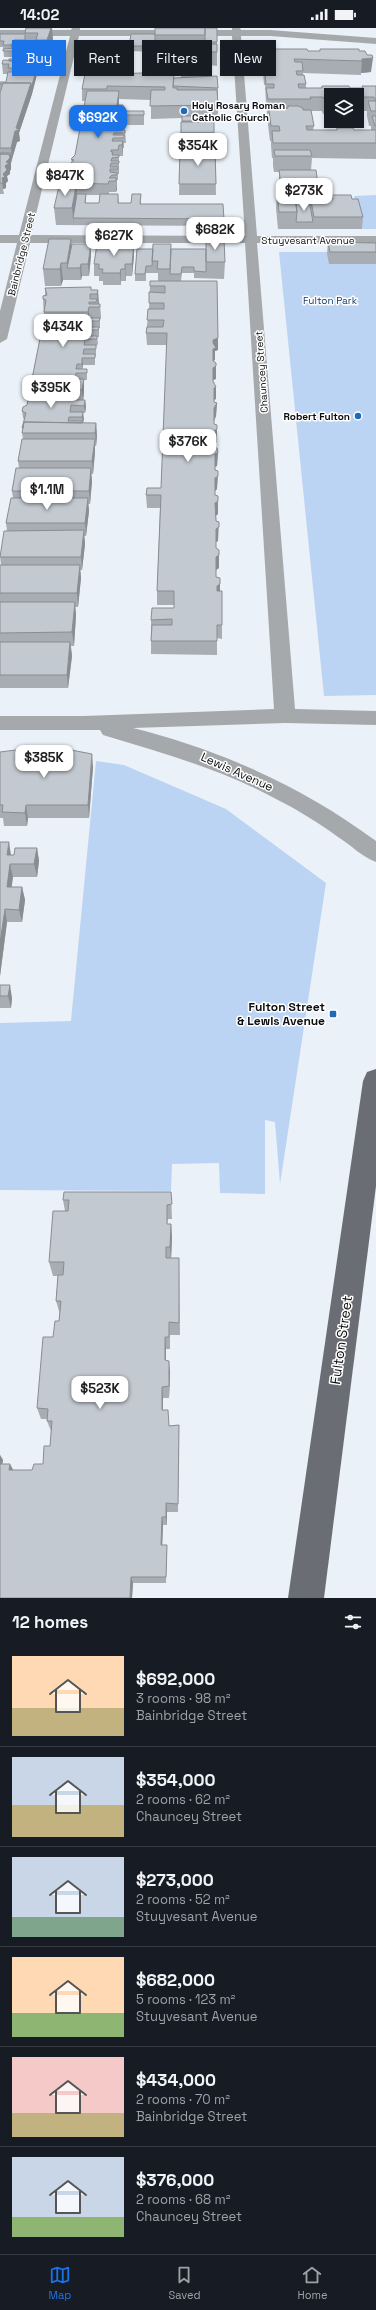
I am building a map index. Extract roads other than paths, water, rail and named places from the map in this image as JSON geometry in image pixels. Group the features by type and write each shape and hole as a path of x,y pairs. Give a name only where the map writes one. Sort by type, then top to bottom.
{"main road":[{"name":"Fulton Street","path":"306,1598 376,1081"}],"street":[{"path":"0,33 75,30 236,30 376,41"},
{"name":"Bainbridge Street","path":"0,339 75,30"},
{"name":"Chauncey Street","path":"236,30 285,716"},
{"name":"Stuyvesant Avenue","path":"0,239 376,240"},
{"name":"Lewis Avenue","path":"0,723 84,723 285,716 376,718"},
{"name":"Lewis Avenue","path":"84,723 138,736 193,753 254,778 314,809 376,853"}],"place":[{"name":"Holy Rosary Roman Catholic Church","path":"184,111"},
{"name":"Robert Fulton","path":"358,416"},
{"name":"Fulton Street & Lewis Avenue","path":"333,1014"}],"park label":[{"name":"Fulton Park","path":"330,300"}]}
